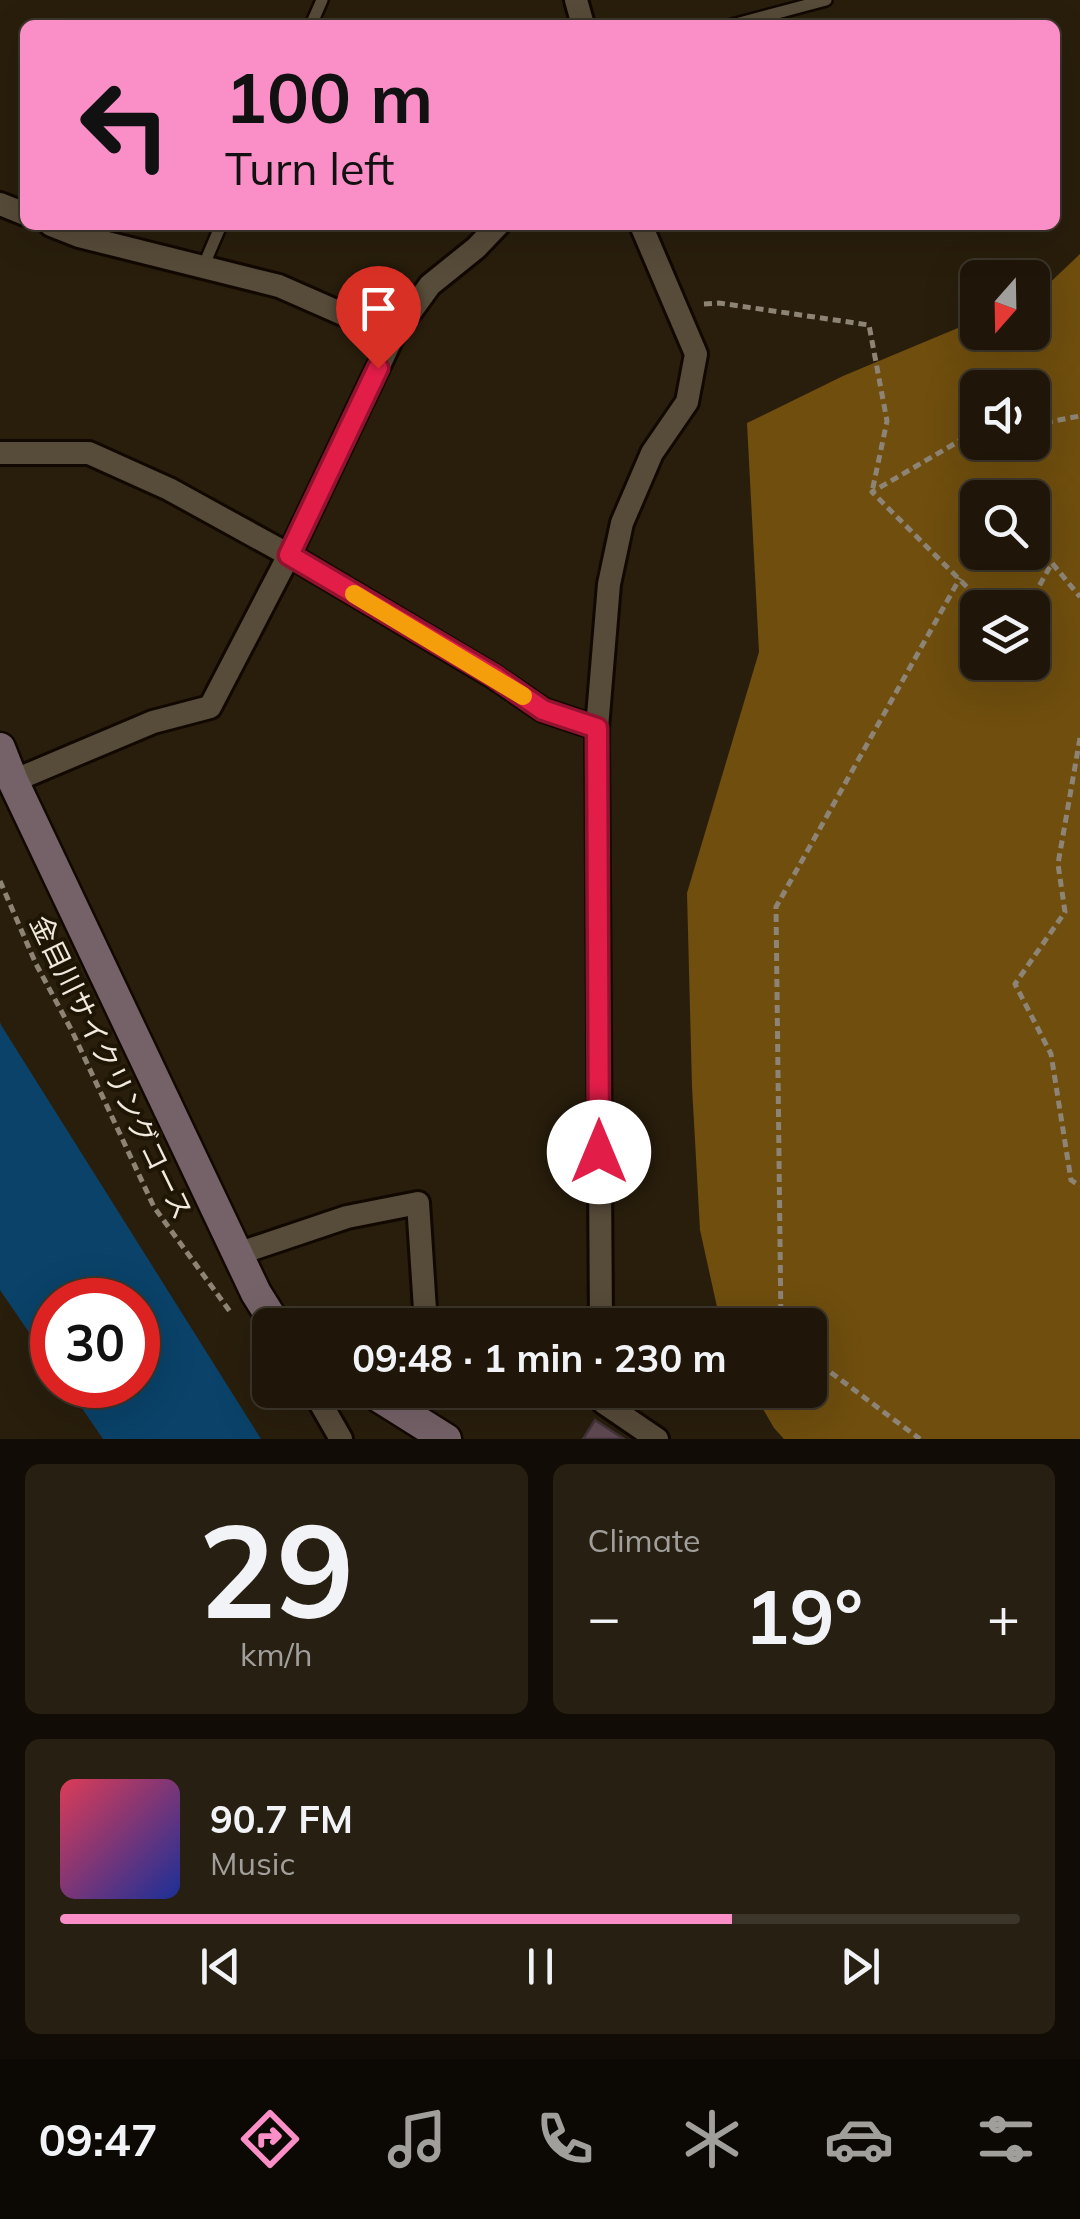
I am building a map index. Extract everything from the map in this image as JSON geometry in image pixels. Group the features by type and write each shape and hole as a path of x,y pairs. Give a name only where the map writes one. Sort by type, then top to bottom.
{"street":[{"path":"64,230 279,286 393,336"},
{"path":"12,781 154,722 210,706 289,555 393,336 430,285 493,230"},
{"path":"601,1308 597,728 609,584 622,523 652,453 688,402 696,354 643,230"},
{"path":"0,452 88,452 169,489 494,676 543,710 597,728"},
{"path":"0,748 12,781 264,1308"},
{"path":"237,1254 347,1217 418,1203 425,1308"},
{"path":"323,1408 341,1439"},
{"path":"405,1408 446,1439"},
{"path":"612,1408 658,1439"}],"lane":[{"path":"751,20 826,0"},
{"path":"203,267 220,230"}],"path":[{"path":"676,306 719,303 869,326 887,421 872,492"},
{"path":"1050,422 1080,416"},
{"path":"872,492 960,441"},
{"path":"872,492 971,590"},
{"path":"1037,590 1052,563 1080,597"},
{"path":"781,1308 776,906 960,578"},
{"path":"1080,738 1058,864 1065,912 1016,984 1051,1054 1071,1180 1080,1186"},
{"name":"金目川サイクリングコース","path":"0,881 154,1207 237,1320"},
{"path":"827,1370 920,1439"}],"shaded area":[{"path":"1080,254 1080,1439 784,1439 762,1408 827,1408 827,1308 717,1308 700,1230 687,893 759,652 747,423 843,376 960,327 960,350 1050,350 1050,282"}],"water":[{"path":"0,1022 261,1439 103,1439 82,1408 160,1408 160,1278 30,1278 30,1334 0,1290"}],"building":[{"path":"595,1420 624,1439 583,1439"}],"slow traffic":[{"path":"354,594 523,696"}],"route":[{"path":"378,368 289,555 494,676 543,710 597,728 599,1152"}]}
